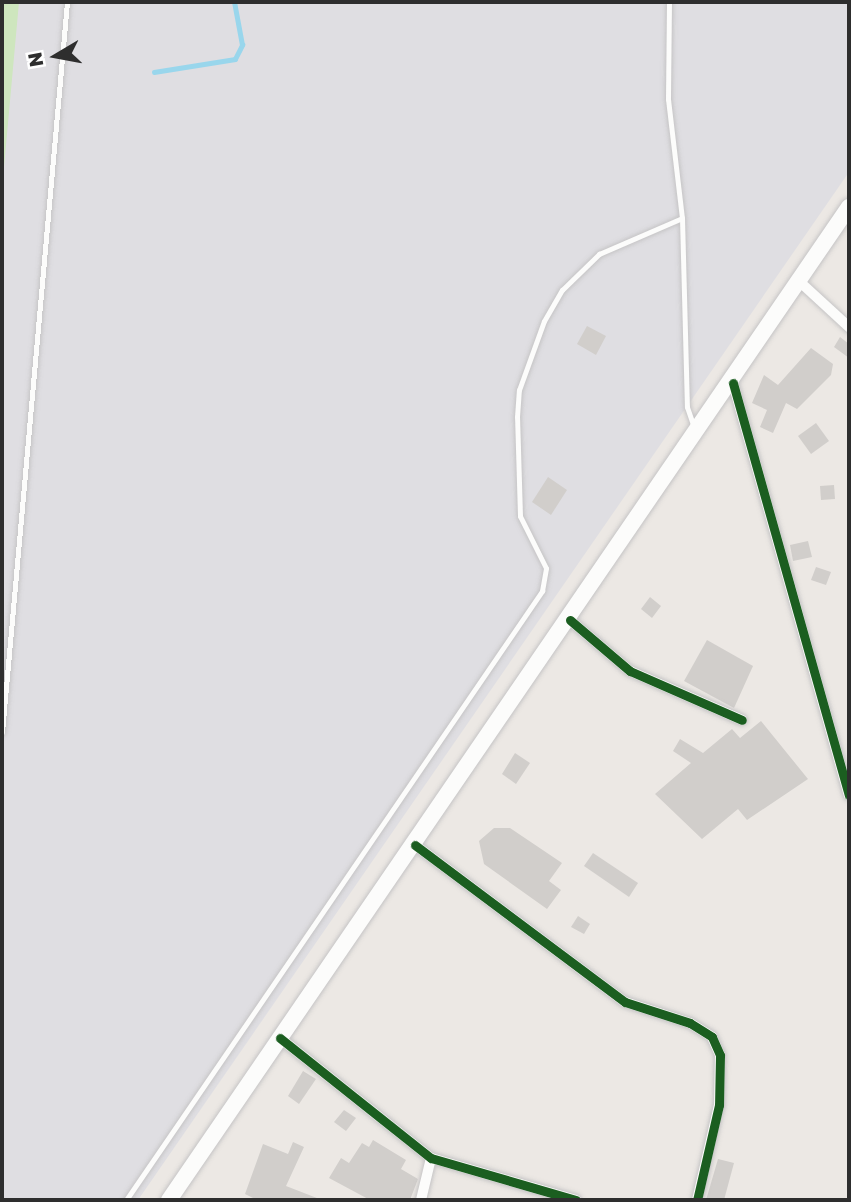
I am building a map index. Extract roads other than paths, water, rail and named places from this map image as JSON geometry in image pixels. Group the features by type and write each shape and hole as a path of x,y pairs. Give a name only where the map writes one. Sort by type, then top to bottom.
{"main road":[{"path":"169,1200 733,383 849,207"}],"street":[{"path":"800,282 849,327"},
{"path":"733,383 849,795"},
{"path":"570,620 630,671 742,720"},
{"path":"415,845 625,1002 690,1023 712,1037 720,1055 719,1105 697,1200"},
{"path":"280,1038 431,1158 576,1200"},
{"path":"421,1200 431,1158"}],"lane":[{"path":"2,732 67,2"},
{"path":"669,2 668,99 682,218 687,407 697,433"},
{"path":"126,1200 542,591 546,568 520,516 517,417 519,390 544,321 562,290 599,254 682,218"}],"waterway":[{"path":"154,72 235,59 242,45 234,2"}]}
